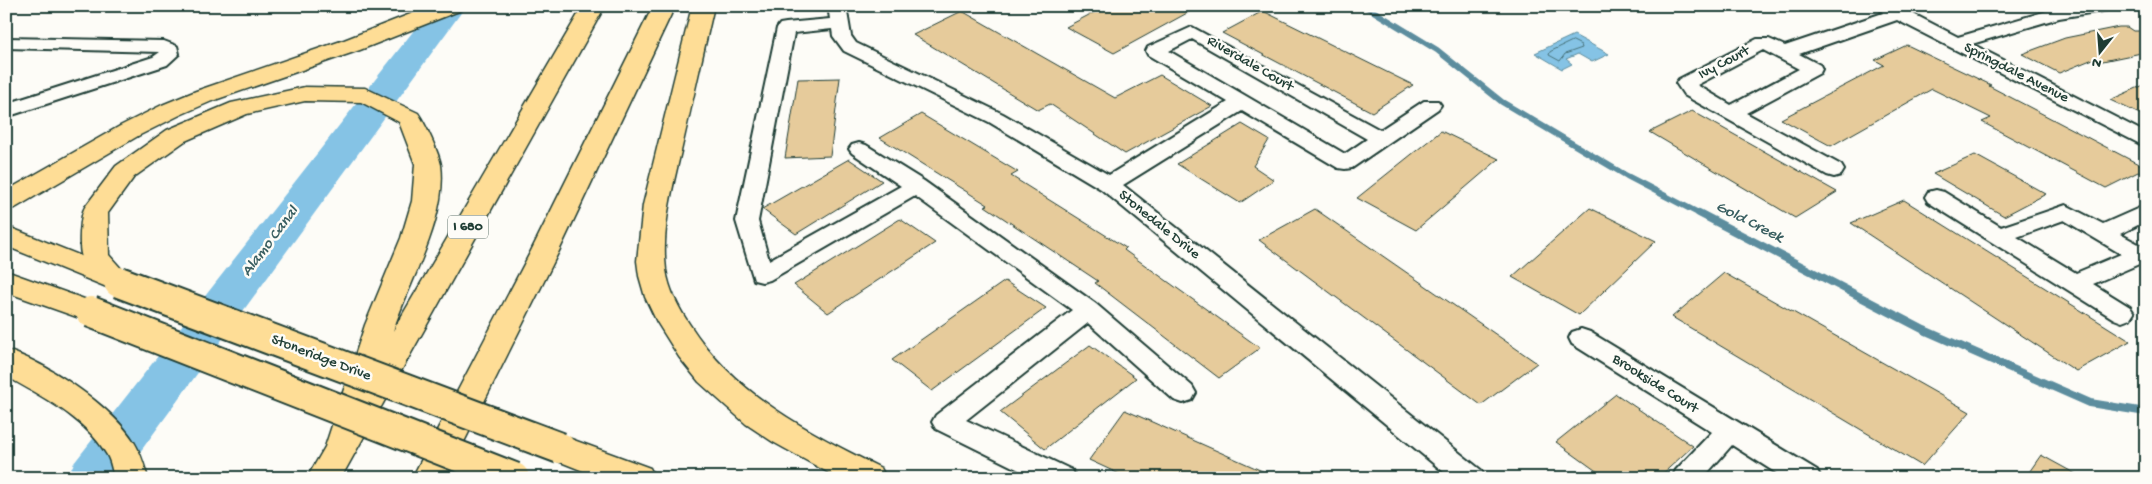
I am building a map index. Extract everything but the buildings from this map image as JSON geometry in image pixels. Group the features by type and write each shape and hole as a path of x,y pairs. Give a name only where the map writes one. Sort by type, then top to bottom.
{"main road":[{"path":"6,202 129,131 171,110 254,78 318,58 451,6"},
{"name":"I 680","path":"324,478 594,6"},
{"path":"429,478 545,251 664,6"},
{"path":"703,6 656,205 652,238 652,271 663,306 683,343 713,378 751,412 798,443 869,478"},
{"path":"118,282 95,256 90,235 94,214 105,193 122,172 147,152 179,133 217,116 296,95 329,92 358,94 386,100 407,113 422,134 428,164 426,192 420,223 387,308 341,448"},
{"name":"Stoneridge Drive","path":"6,235 118,282 638,478"},
{"path":"6,280 514,478"},
{"path":"13,365 74,403 101,424 123,452 131,478"},
{"path":"457,420 466,470 463,478"}],"street":[{"path":"1957,43 2057,13 2102,6"},
{"path":"1784,53 1892,10"},
{"name":"Springdale Avenue","path":"1892,10 2146,141"},
{"path":"838,15 786,28 747,222 762,274 916,186"},
{"name":"Stonedale Drive","path":"838,15 842,36 850,47 996,118 1109,184 1471,478"},
{"name":"Riverdale Court","path":"1381,139 1192,32 1155,51 1345,163 1381,139 1431,104"},
{"name":"Ivy Court","path":"1731,113 1813,69 1763,43 1686,83 1691,91 1834,170"},
{"path":"6,44 164,47 170,50 170,54 160,61 6,110"},
{"path":"1109,184 1242,102"},
{"path":"859,149 916,186 1088,310 1184,393"},
{"path":"1936,197 2122,313"},
{"path":"2000,236 2066,212 2140,255 2074,283"},
{"path":"2103,233 2146,212"},
{"path":"1062,478 945,422 1088,310"},
{"name":"Brookside Court","path":"1581,338 1807,478"},
{"path":"1686,478 1730,430"}],"water":[{"path":"1574,35 1609,54 1592,62 1578,54 1566,59 1572,64 1562,69 1535,53"}],"waterway":[{"name":"Alamo Canal","path":"92,478 450,6"},
{"name":"Gold Creek","path":"1365,6 1437,50 1502,102 1627,176 1702,215"},
{"name":"Gold Creek","path":"1699,213 1924,330 2090,403 2146,412"}]}
